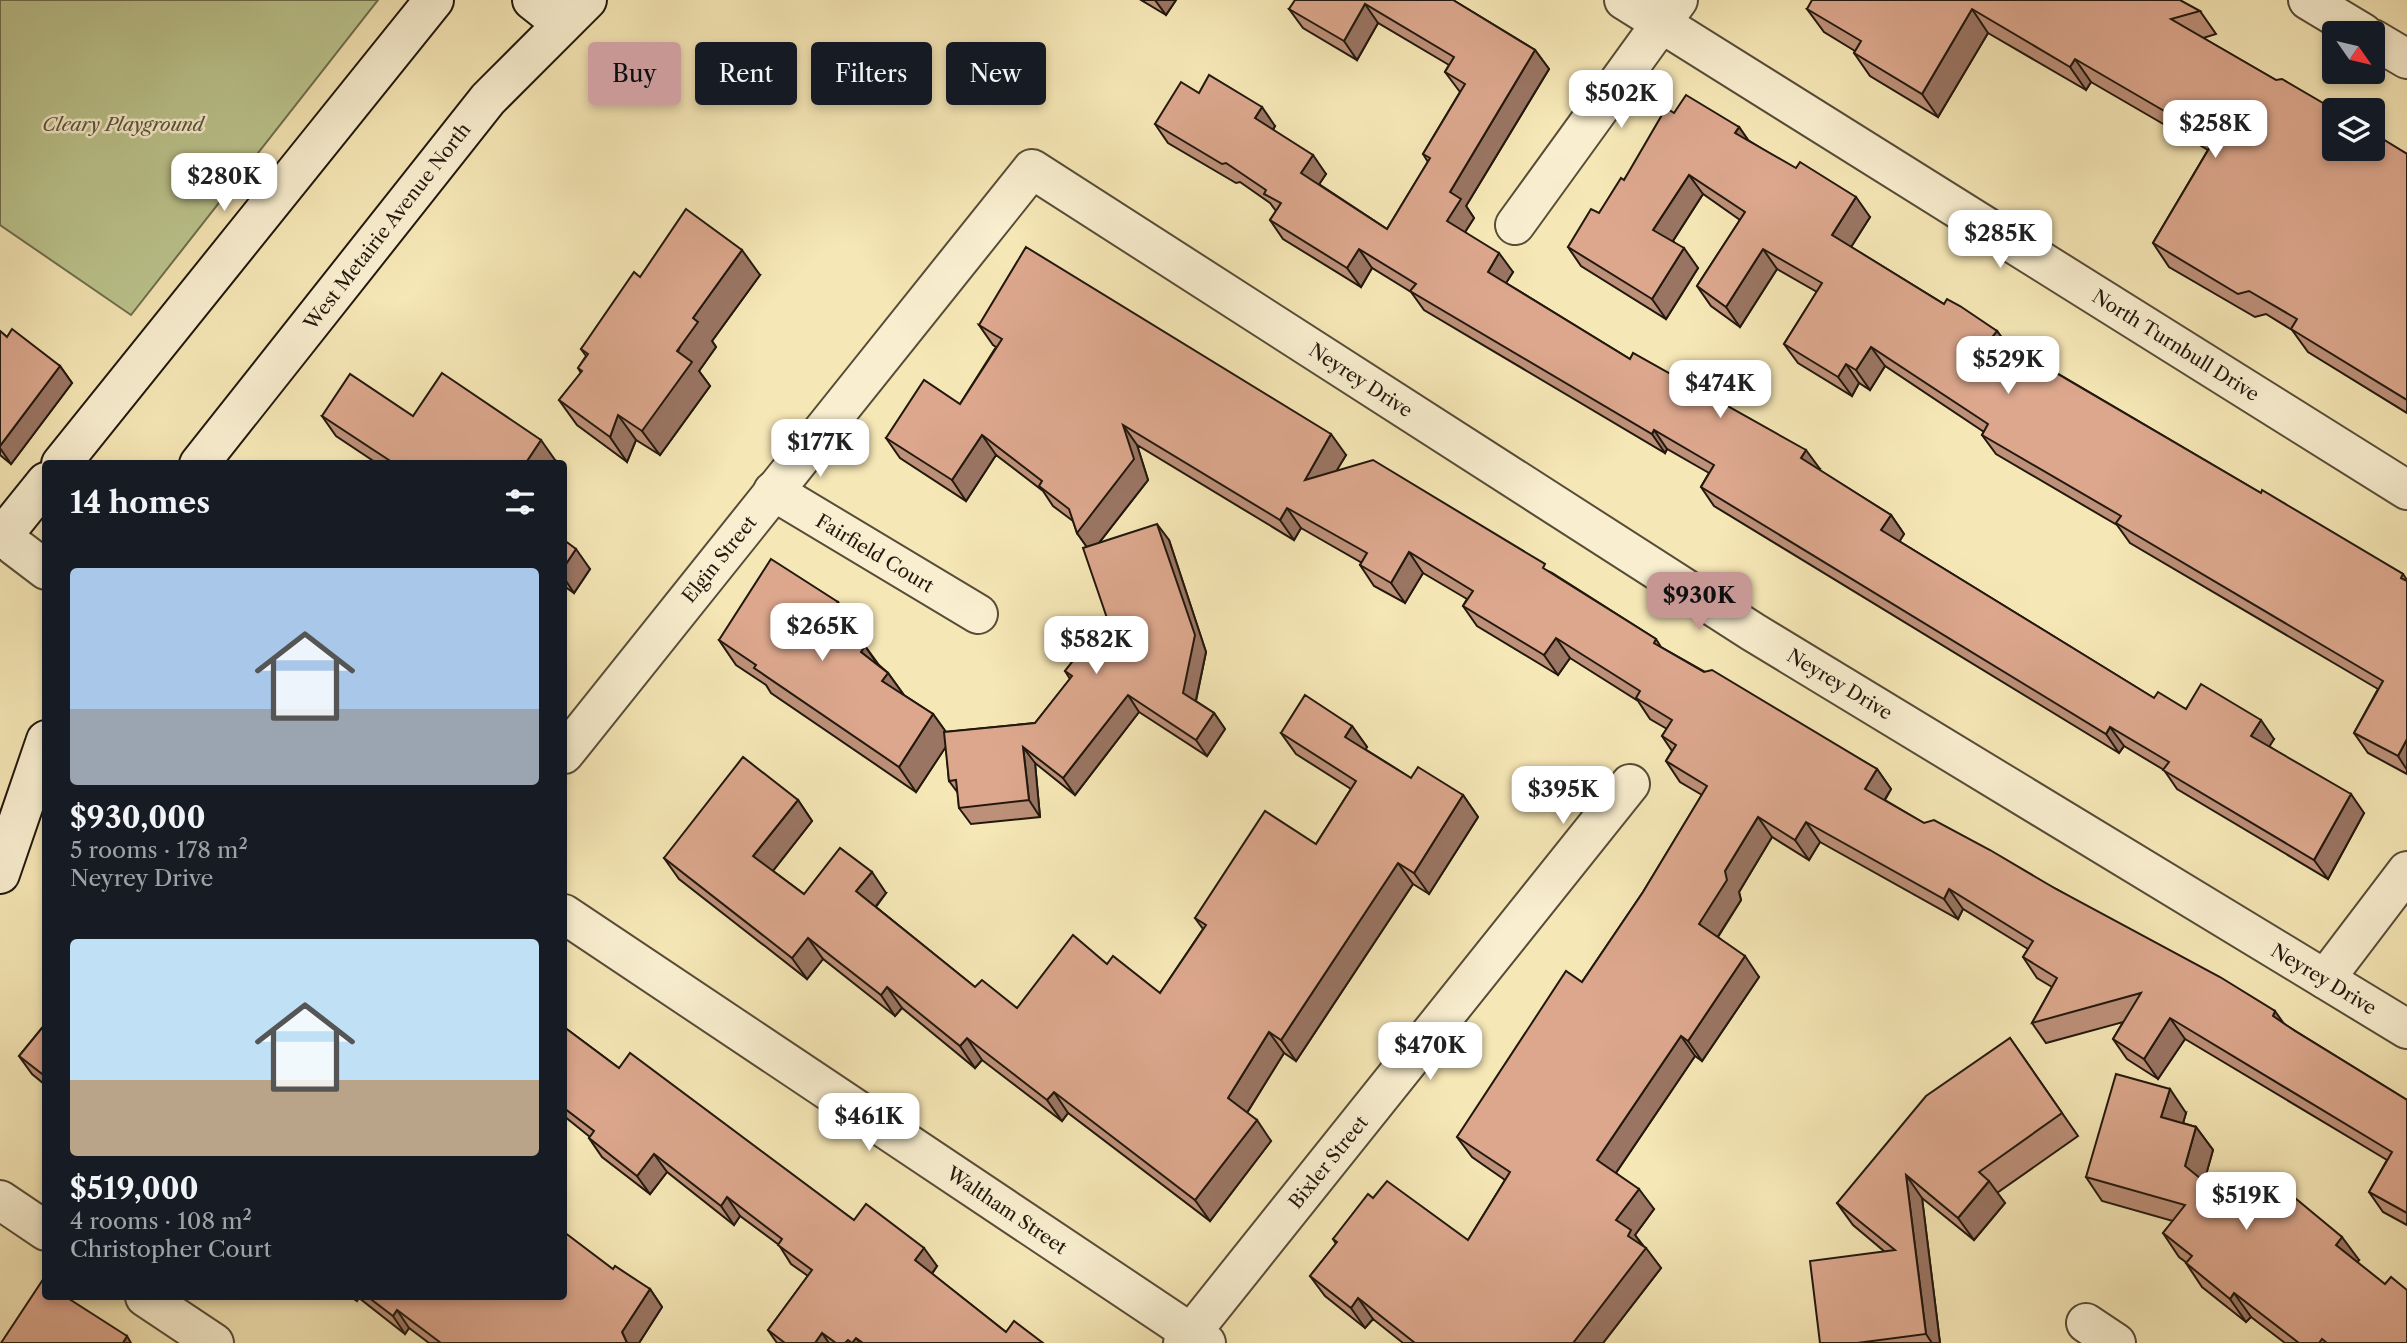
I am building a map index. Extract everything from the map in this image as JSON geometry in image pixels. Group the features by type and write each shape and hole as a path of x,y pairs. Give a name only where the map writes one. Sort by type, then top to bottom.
{"street":[{"path":"64,460 434,0"},
{"name":"North Turnbull Drive","path":"1624,0 1670,11 2407,490"},
{"path":"2308,0 2343,21"},
{"name":"West Metairie Avenue North","path":"202,460 560,8"},
{"path":"1515,225 1670,11"},
{"path":"2385,46 2407,59"},
{"name":"Elgin Street","path":"567,750 1032,169"},
{"name":"Neyrey Drive","path":"1032,169 1753,632 2407,1029"},
{"path":"42,487 1,536 42,567"},
{"name":"Fairfield Court","path":"773,491 978,614"},
{"path":"0,874 42,752"},
{"name":"Bixler Street","path":"1194,1340 1630,784"},
{"path":"2325,979 2407,871"},
{"name":"Waltham Street","path":"567,916 1194,1340"},
{"path":"0,1200 42,1228"},
{"path":"150,1300 214,1343"}],"green space":[{"name":"Cleary Playground","path":"0,0 378,0 131,315 0,225"}],"building":[{"path":"1295,0 1453,0 1535,50 1450,192 1461,199 1447,221 1499,253 1488,272 1630,359 1633,353 1806,450 1801,458 1891,515 1881,530 2154,698 2158,692 2186,709 2201,684 2261,720 2251,736 2351,794 2314,860 2163,770 2169,762 2110,727 2106,734 1701,487 1714,465 1654,430 1652,434 1410,291 1416,284 1359,249 1347,268 1270,220 1281,203 1264,194 1266,190 1226,163 1222,164 1155,124 1181,82 1199,93 1209,75 1262,107 1255,118 1313,155 1301,173 1387,229 1430,158 1423,154 1465,84 1445,72 1454,57 1365,4 1344,41 1289,9"},
{"path":"1812,0 2180,0 2200,11 2171,19 2276,80 2282,79 2322,102 2322,161 2385,161 2385,140 2407,154 2407,400 2291,329 2297,319 2249,291 2238,294 2153,243 2214,140 2075,59 2070,67 1972,9 1922,94 1854,53 1861,41 1807,9"},
{"path":"1686,95 1739,127 1735,133 1796,168 1800,162 1856,197 1832,235 1944,304 1947,299 1960,306 1997,331 1993,336 2403,574 2401,578 2407,581 2407,739 2398,756 2354,733 2383,681 2116,523 2121,516 1982,435 1988,424 1871,347 1856,370 1846,364 1838,377 1784,344 1822,283 1763,249 1726,307 1697,286 1745,212 1689,175 1653,230 1684,248 1652,299 1568,247 1591,209 1599,213 1621,178 1624,180 1666,108 1674,113"},
{"path":"686,209 742,250 693,318 698,322 677,351 692,362 642,431 618,415 610,437 559,400 582,371 578,368 588,354 581,349 634,272 640,277"},
{"path":"1026,247 1331,434 1305,480 1373,460 1545,564 1543,568 1656,639 1654,643 1704,672 1712,670 1877,769 1865,789 1924,823 1934,820 2220,977 2275,1011 2273,1016 2295,1031 2407,1100 2407,1213 2369,1192 2392,1152 2170,1018 2144,1059 2113,1039 2141,993 2032,1023 2057,978 2023,957 2033,941 1949,889 1944,899 1806,822 1795,840 1758,817 1725,871 1727,880 1699,924 1745,956 1688,1041 1681,1036 1597,1160 1639,1189 1616,1220 1631,1230 1628,1236 1646,1248 1573,1343 1415,1343 1358,1298 1351,1308 1310,1276 1337,1242 1333,1239 1368,1194 1373,1198 1387,1181 1468,1240 1510,1172 1457,1137 1566,971 1582,982 1643,892 1707,786 1666,761 1676,745 1662,736 1672,720 1636,698 1640,691 1556,638 1544,655 1463,606 1473,591 1409,552 1391,583 1360,565 1367,553 1287,508 1280,520 1123,425 1134,459 1077,533 1069,509 1039,486 1042,481 982,435 952,480 886,438 924,380 960,404 1002,339 979,325"},
{"path":"12,329 60,366 0,446 0,331 7,337"},
{"path":"442,373 541,440 528,460 389,460 322,416 350,374 413,416"},
{"path":"1157,524 1195,635 1183,693 1214,713 1196,740 1128,695 1063,778 1023,747 1029,800 959,808 956,780 949,781 944,732 1035,723 1072,676 1065,671 1107,618 1083,548"},
{"path":"567,542 576,549 567,562"},
{"path":"771,559 838,602 827,619 865,646 861,652 888,673 882,681 933,714 899,767 754,668 756,665 719,640"},
{"path":"1305,695 1352,726 1345,737 1411,778 1418,767 1463,795 1414,873 1398,863 1281,1040 1269,1032 1228,1098 1257,1120 1195,1200 1054,1092 1047,1100 967,1038 960,1046 887,987 881,995 808,938 792,958 664,858 743,757 798,800 753,856 804,894 840,848 872,872 856,891 975,987 982,980 1017,1008 1073,935 1107,964 1113,956 1160,993 1206,925 1195,918 1265,811 1316,844 1356,781 1281,733"},
{"path":"42,1028 42,1074 19,1056"},
{"path":"567,1029 619,1068 630,1053 854,1220 866,1204 924,1248 915,1260 1006,1332 1014,1321 1043,1343 863,1343 856,1338 852,1343 848,1340 845,1343 836,1343 822,1333 815,1343 785,1343 768,1330 812,1270 778,1245 782,1239 727,1197 721,1206 654,1154 637,1176 589,1138 594,1131 567,1110"},
{"path":"2010,1038 2062,1113 1979,1172 1989,1181 1958,1218 1906,1175 1926,1334 1857,1343 1820,1343 1810,1261 1895,1250 1837,1203 1926,1096"},
{"path":"2116,1074 2170,1089 2161,1117 2196,1127 2185,1166 2243,1213 2271,1178 2342,1237 2336,1245 2385,1284 2391,1277 2407,1290 2407,1343 2327,1343 2322,1339 2319,1343 2299,1343 2234,1293 2230,1299 2186,1263 2192,1256 2163,1233 2185,1205 2086,1177"},
{"path":"567,1234 613,1269 615,1266 650,1289 622,1332 627,1343 441,1343 397,1310 393,1316 372,1300 567,1300"},
{"path":"42,1281 42,1300 71,1300 127,1336 123,1343 1,1343"}]}
